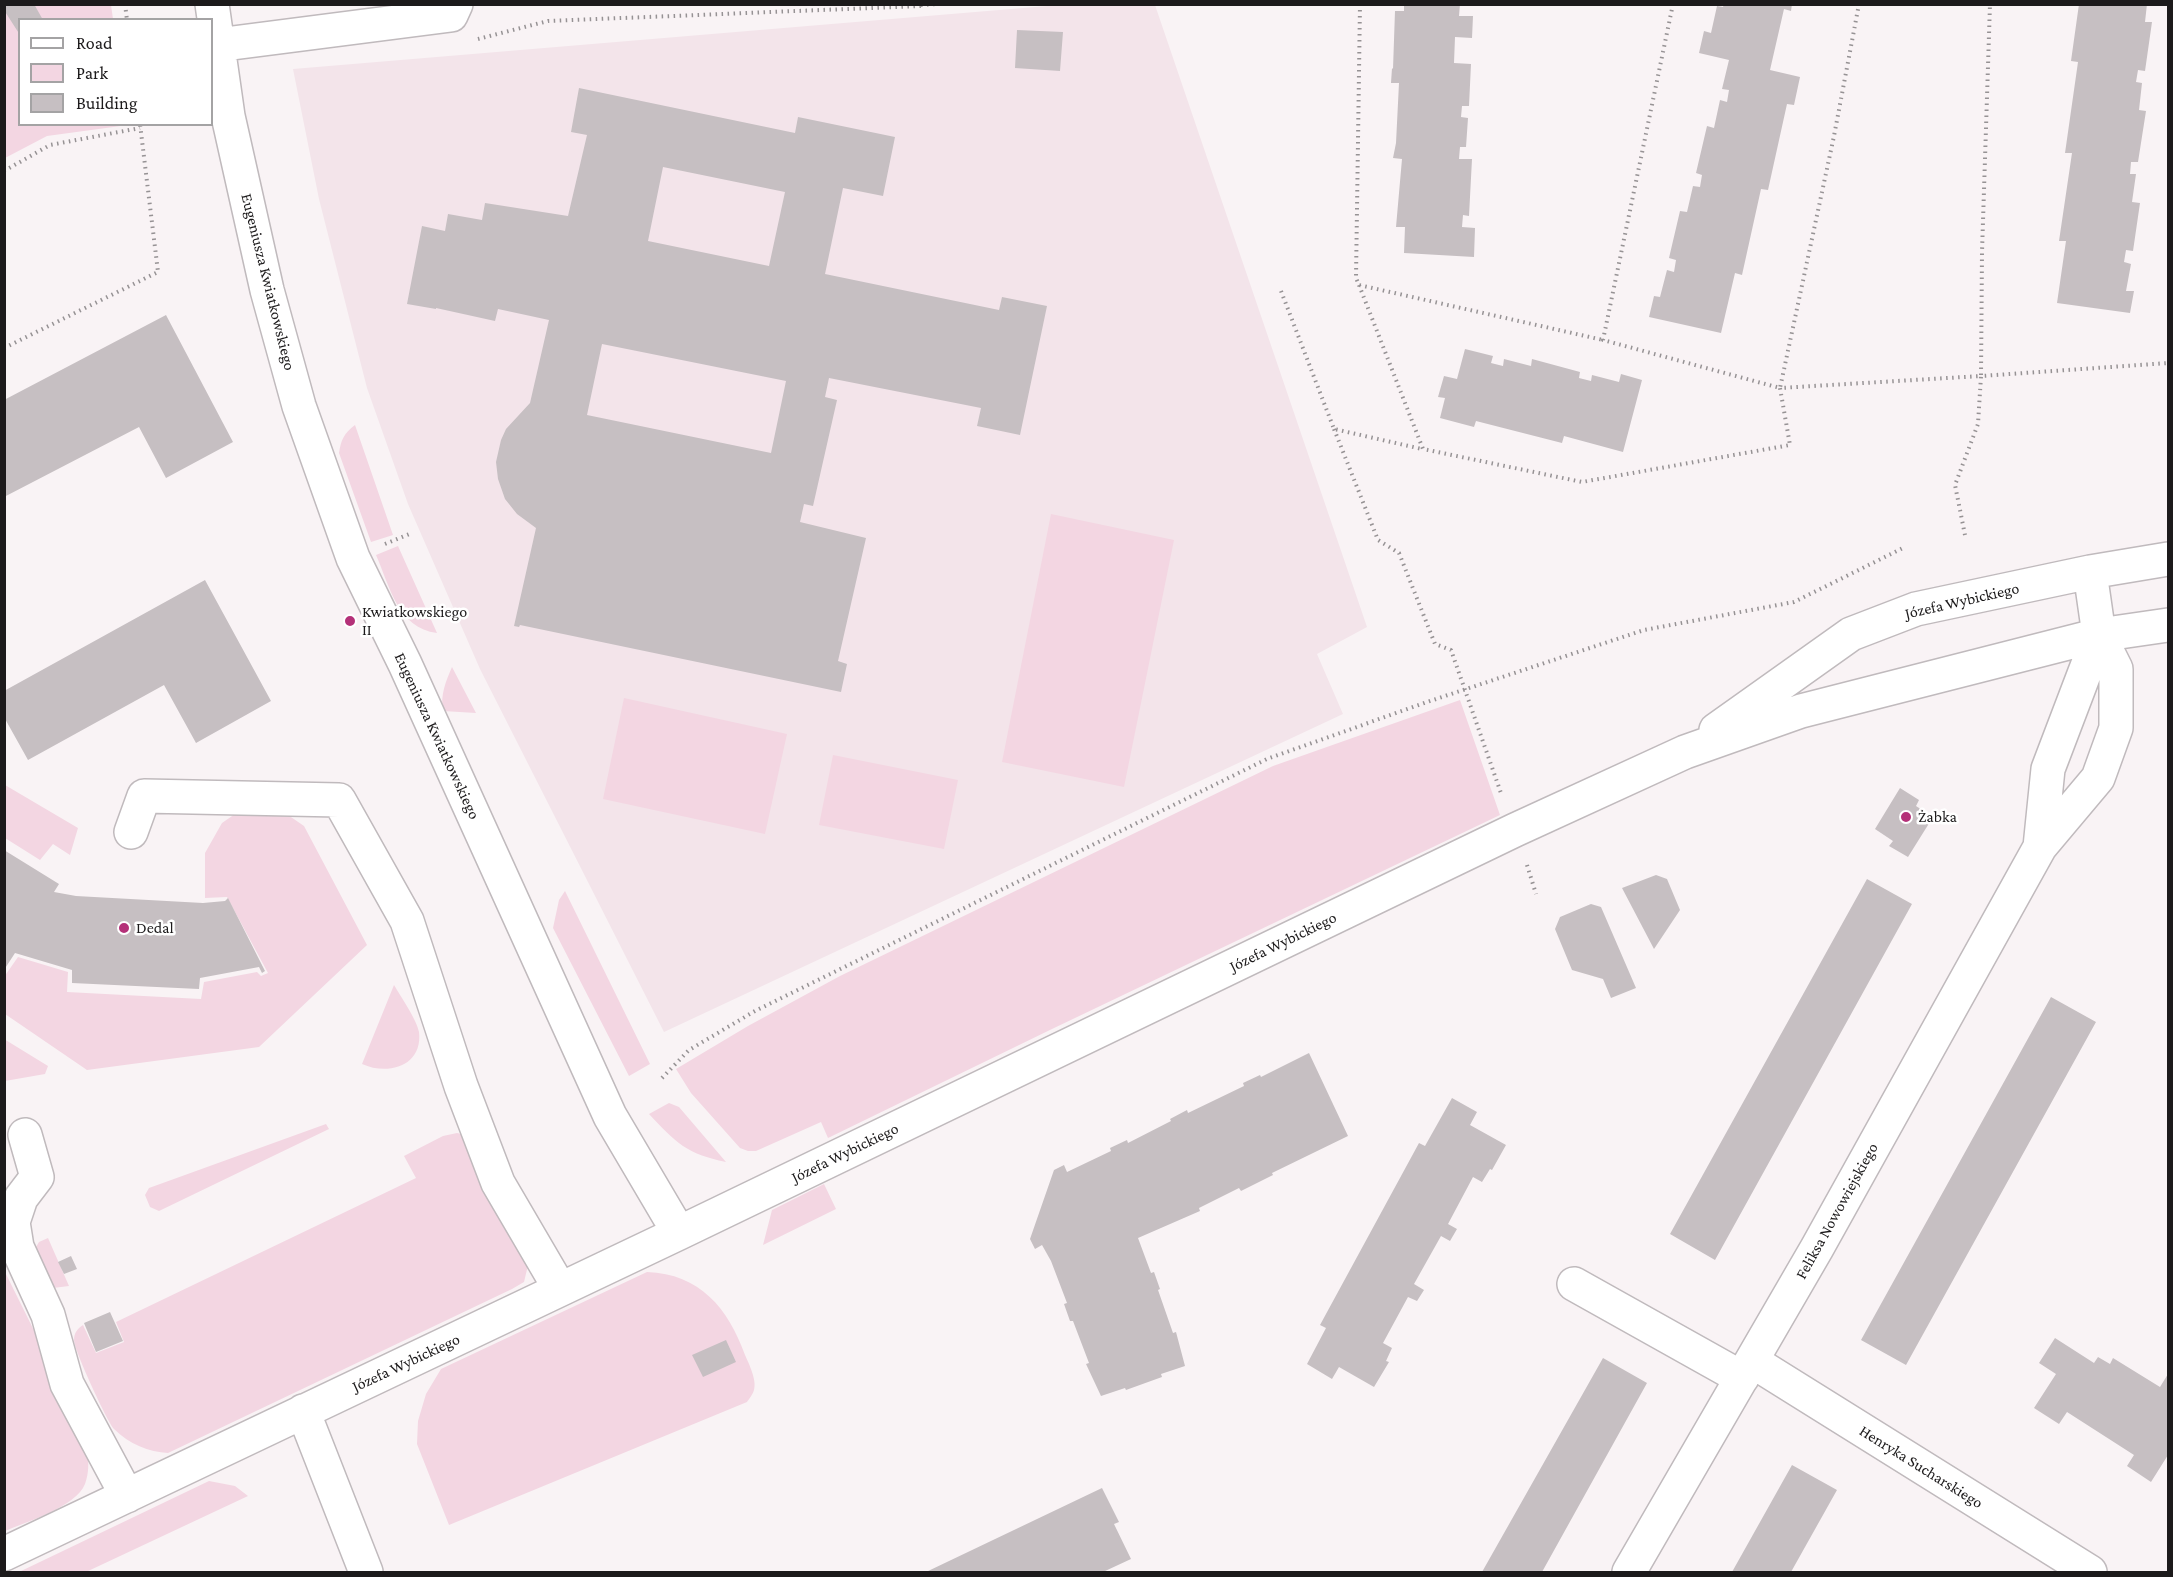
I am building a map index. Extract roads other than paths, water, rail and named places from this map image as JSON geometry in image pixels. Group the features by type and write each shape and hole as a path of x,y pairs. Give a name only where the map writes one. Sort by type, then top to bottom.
{"street":[{"name":"Eugeniusza Kwiatkowskiego","path":"212,4 228,116 267,290 299,406 353,558 405,664 610,1116 679,1233"},
{"path":"217,45 451,15 456,4"},
{"name":"Józefa Wybickiego","path":"1685,752 1851,634 1916,609 2090,572 2169,559"},
{"name":"Feliksa Nowowiejskiego","path":"1629,1572 1817,1248 2040,847 2098,778 2116,728 2116,669 2099,635 2090,572"},
{"name":"Józefa Wybickiego","path":"4,1554 679,1233 1515,830 1685,752 1801,711 2099,635 2169,625"},
{"name":"Feliksa Nowowiejskiego","path":"2040,847 2048,769 2099,635"},
{"path":"131,832 144,796 339,800 406,921 461,1086 498,1183 560,1290"},
{"path":"25,1135 36,1177 21,1198 13,1222 17,1246 48,1315 67,1383 127,1496"},
{"name":"Henryka Sucharskiego","path":"1574,1284 1747,1369 2091,1572"},
{"path":"303,1411 366,1572"}],"place":[{"name":"Kwiatkowskiego II","path":"350,621"},
{"name":"Żabka","path":"1906,817"},
{"name":"Dedal","path":"124,928"}]}
